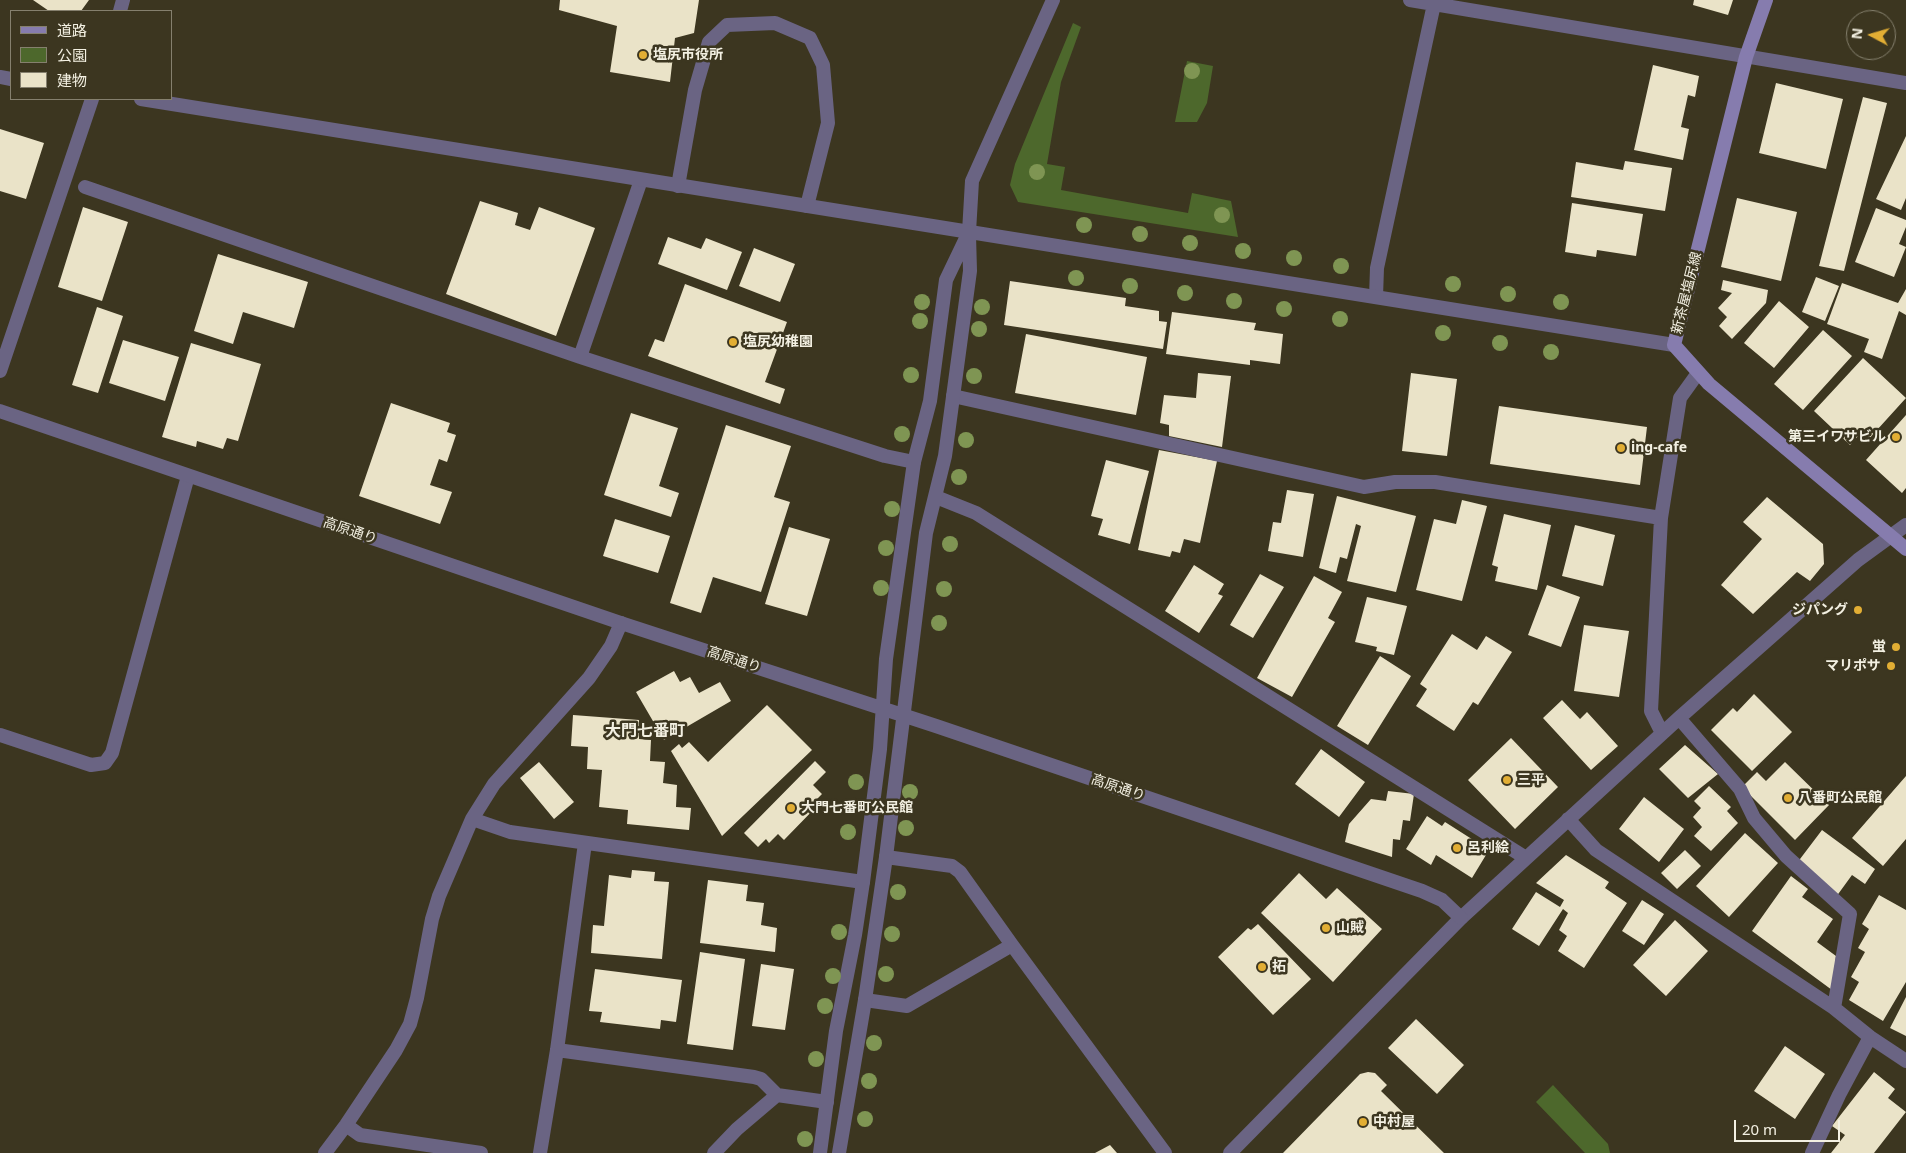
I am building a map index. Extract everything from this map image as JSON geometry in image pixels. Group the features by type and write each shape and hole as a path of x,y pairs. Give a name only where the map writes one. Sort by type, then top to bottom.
{"main road":[{"name":"新茶屋塩尻線","path":"1766,0 1746,58 1674,345 1709,384 1906,549"}],"street":[{"path":"839,1153 865,1000 886,857 926,533 945,456 970,271 969,232 972,181 1053,0"},
{"path":"1413,0 1715,50 1746,58 1906,83"},
{"path":"1376,297 1377,268 1434,4"},
{"path":"678,186 696,90 709,42 727,25 775,24 810,38 823,65 828,123 807,206"},
{"path":"0,371 92,100"},
{"path":"147,100 1674,345"},
{"path":"580,357 641,180"},
{"path":"85,187 580,357 885,456 914,462"},
{"path":"820,1153 836,1031 855,935 863,882 879,758 886,659 914,462 930,402 946,280 969,232"},
{"path":"1662,733 1651,711 1660,518 1680,398 1698,372"},
{"path":"953,396 1364,487 1395,482 1434,482 1660,518"},
{"name":"高原通り","path":"0,411 621,624 882,709 1422,891 1442,900 1461,918"},
{"path":"0,735 91,765 104,763 112,753 188,476"},
{"path":"936,497 976,512 1526,858"},
{"path":"1230,1153 1461,918 1662,733 1858,560 1906,525"},
{"path":"325,1153 396,1050 410,1024 417,998 432,919 439,896 472,819 494,784 588,678 611,646 621,624"},
{"path":"1679,718 1740,789 1754,818 1786,856 1850,914 1834,1008"},
{"path":"472,819 510,832 863,882"},
{"path":"1568,819 1596,850 1834,1008 1870,1037 1906,1061"},
{"path":"540,1153 557,1050 585,843"},
{"path":"886,857 952,866 960,872 1165,1153"},
{"path":"865,1000 907,1006 1012,945"},
{"path":"1812,1153 1839,1095 1870,1037"},
{"path":"557,1050 754,1077 761,1079 777,1095 827,1102"},
{"path":"714,1153 777,1095"},
{"path":"346,1125 360,1135 481,1153"}],"green space":[{"path":"1073,23 1081,27 1061,82 1047,164 1065,167 1061,190 1188,213 1192,193 1231,201 1238,237 1018,202 1010,185 1015,164"},
{"path":"1187,61 1213,66 1207,103 1197,122 1175,122"},
{"path":"1553,1085 1608,1144 1610,1153 1585,1153 1536,1102"}],"building":[{"path":"33,0 89,0 82,10 48,10"},
{"name":"塩尻市役所","path":"560,0 699,0 694,33 675,38 670,82 610,72 617,26 559,10"},
{"path":"1694,0 1733,0 1728,15 1693,5"},
{"path":"1653,65 1699,76 1695,97 1688,95 1681,127 1689,129 1683,160 1634,150"},
{"path":"1776,83 1843,99 1826,169 1759,153"},
{"path":"1863,97 1887,103 1844,271 1819,266"},
{"path":"0,129 44,143 26,199 0,191"},
{"path":"1906,136 1906,198 1901,210 1876,199"},
{"path":"1625,161 1672,168 1665,211 1571,197 1576,162 1623,170"},
{"path":"1737,198 1797,212 1781,281 1721,267"},
{"path":"480,201 518,213 515,225 530,230 539,207 595,228 556,336 446,294"},
{"path":"1572,203 1643,214 1636,256 1597,250 1596,257 1565,252"},
{"path":"83,207 128,222 102,301 58,287"},
{"path":"1876,208 1906,220 1906,227 1899,244 1906,247 1894,277 1855,262"},
{"path":"668,237 701,249 706,238 742,252 727,290 658,264"},
{"path":"754,248 795,264 780,302 739,286"},
{"path":"218,254 308,282 294,328 243,312 233,344 194,331"},
{"path":"1816,277 1839,286 1825,321 1802,312"},
{"path":"1723,280 1768,290 1766,303 1732,339 1719,326 1727,317 1718,308 1732,293 1721,290"},
{"path":"1010,281 1126,298 1125,306 1159,311 1159,321 1167,322 1163,349 1004,325"},
{"path":"1842,283 1898,303 1906,289 1906,315 1899,311 1882,359 1864,352 1869,339 1827,324"},
{"path":"685,284 787,322 765,382 785,389 780,404 648,356 655,339 664,342"},
{"path":"1779,301 1809,327 1774,368 1744,343"},
{"path":"97,307 123,316 98,393 72,385"},
{"path":"1172,312 1256,323 1254,330 1283,334 1280,364 1250,360 1250,365 1166,354"},
{"path":"1823,330 1852,356 1803,410 1774,384"},
{"path":"1026,334 1147,357 1136,415 1015,393"},
{"path":"123,340 179,357 165,401 109,383"},
{"path":"191,343 261,364 238,441 227,438 223,449 197,441 196,447 162,437"},
{"path":"1863,358 1906,398 1867,441 1860,434 1850,445 1814,411"},
{"path":"1198,373 1231,376 1222,447 1169,436 1169,425 1160,423 1164,395 1196,398"},
{"path":"1411,373 1457,379 1447,456 1402,451"},
{"path":"391,403 450,423 447,432 456,435 447,462 439,459 430,485 452,492 440,524 359,496"},
{"path":"1499,406 1647,427 1640,485 1490,464"},
{"path":"631,413 678,428 659,486 679,493 671,517 604,495"},
{"name":"第三イワサビル","path":"1906,415 1906,488 1902,493 1866,460"},
{"path":"726,425 791,446 774,497 790,502 761,592 713,577 701,613 670,603"},
{"path":"1159,450 1217,461 1200,543 1184,539 1180,553 1172,551 1170,557 1138,550"},
{"path":"1106,460 1149,471 1130,544 1098,535 1103,519 1091,516"},
{"path":"1287,490 1314,494 1303,557 1268,551 1273,522 1281,523"},
{"path":"1337,496 1416,516 1396,592 1347,581 1361,526 1356,524 1347,559 1340,557 1336,573 1319,568"},
{"path":"1767,497 1823,544 1824,564 1810,581 1797,572 1753,614 1721,585 1762,539 1743,522"},
{"path":"1462,500 1487,506 1462,601 1416,590 1434,519 1456,524"},
{"path":"1504,514 1551,525 1537,590 1495,581 1498,567 1492,565"},
{"path":"615,519 670,536 658,573 603,556"},
{"path":"1575,525 1615,535 1603,586 1562,576"},
{"path":"789,527 830,539 807,616 765,604"},
{"path":"1194,565 1224,584 1218,594 1223,596 1199,633 1165,611"},
{"path":"1260,574 1284,587 1253,638 1230,625"},
{"path":"1314,576 1342,592 1328,618 1335,622 1292,697 1257,678"},
{"path":"1547,585 1580,597 1561,647 1528,635"},
{"path":"1367,597 1407,606 1394,655 1376,651 1377,647 1355,642"},
{"path":"1584,625 1629,631 1619,697 1574,691"},
{"path":"1452,634 1477,650 1486,636 1512,652 1478,705 1473,702 1454,731 1416,706 1427,689 1420,684"},
{"path":"1380,656 1411,676 1368,745 1337,726"},
{"path":"674,671 680,682 690,677 699,693 720,682 731,701 664,740 636,692"},
{"path":"1754,694 1792,732 1752,771 1711,730 1733,708 1737,712"},
{"path":"1562,700 1580,719 1587,712 1618,746 1591,770 1543,718"},
{"path":"767,705 812,750 722,836 671,751 679,744 682,748 689,742 708,762"},
{"path":"573,715 639,720 639,739 651,740 650,761 665,762 663,783 677,785 676,807 691,808 689,830 627,824 628,810 599,807 602,770 587,769 588,747 571,746"},
{"path":"1511,738 1558,787 1515,829 1468,780"},
{"path":"1685,745 1718,774 1688,798 1659,769"},
{"path":"1321,749 1365,782 1339,817 1295,784"},
{"path":"815,761 826,772 813,785 822,794 816,800 819,804 784,840 778,834 769,843 766,839 758,847 744,833"},
{"path":"539,762 574,802 554,819 520,778"},
{"path":"1785,762 1829,805 1795,840 1742,787 1757,772 1766,781"},
{"path":"1906,776 1906,839 1883,866 1852,838"},
{"path":"1709,786 1731,807 1727,811 1738,823 1711,851 1694,836 1702,827 1693,817 1701,808 1694,801"},
{"path":"1388,791 1414,794 1410,821 1403,820 1400,840 1393,839 1392,857 1345,842 1349,824 1371,799 1386,801"},
{"path":"1644,797 1684,829 1659,862 1619,829"},
{"path":"1427,816 1442,826 1445,822 1489,850 1472,878 1436,855 1431,865 1406,849"},
{"path":"1822,830 1875,869 1865,884 1852,875 1836,897 1797,863"},
{"path":"1745,833 1778,863 1729,917 1696,886"},
{"path":"1685,850 1701,866 1677,889 1661,873"},
{"path":"1566,855 1609,882 1605,888 1627,903 1584,968 1558,951 1567,936 1559,930 1568,913 1563,909 1539,946 1512,929 1536,892 1560,907 1564,900 1536,883"},
{"path":"632,870 655,872 654,881 669,882 662,959 591,953 593,925 604,926 609,875 631,878"},
{"path":"1299,873 1326,899 1337,888 1382,929 1333,982 1261,913"},
{"path":"1791,876 1808,889 1802,897 1833,919 1817,942 1836,956 1832,990 1752,931"},
{"path":"708,880 748,885 746,901 764,903 761,925 777,928 775,952 700,943"},
{"path":"1879,895 1906,910 1906,982 1883,1021 1849,1000 1859,982 1851,977 1865,952 1858,948 1869,929 1862,924"},
{"path":"1642,900 1664,914 1644,945 1622,931"},
{"path":"1675,920 1708,951 1666,996 1633,965"},
{"path":"1258,924 1311,979 1273,1015 1218,957 1248,928 1251,930"},
{"path":"700,952 745,959 733,1050 687,1044"},
{"path":"761,964 794,969 785,1030 752,1026"},
{"path":"595,969 682,980 676,1022 661,1020 660,1029 600,1022 602,1012 589,1011"},
{"path":"1906,997 1906,1036 1890,1028"},
{"path":"1416,1019 1464,1065 1437,1094 1388,1048"},
{"path":"1785,1046 1825,1074 1795,1119 1754,1091"},
{"path":"1874,1072 1895,1089 1888,1098 1906,1112 1874,1153 1831,1153 1845,1135 1832,1126"},
{"name":"中村屋","path":"1375,1073 1387,1085 1381,1091 1444,1153 1283,1153 1360,1074"},
{"path":"1110,1145 1117,1153 1095,1153"}],"place":[{"name":"塩尻市役所","path":"643,55"},
{"name":"塩尻幼稚園","path":"733,342"},
{"name":"第三イワサビル","path":"1896,437"},
{"name":"ing-cafe","path":"1621,448"},
{"name":"ジパング","path":"1858,610"},
{"name":"蛍","path":"1896,647"},
{"name":"マリポサ","path":"1891,666"},
{"name":"三平","path":"1507,780"},
{"name":"八番町公民館","path":"1788,798"},
{"name":"大門七番町公民館","path":"791,808"},
{"name":"呂利絵","path":"1457,848"},
{"name":"山賊","path":"1326,928"},
{"name":"拓","path":"1262,967"},
{"name":"中村屋","path":"1363,1122"}],"district":[{"name":"大門七番町","path":"645,731"}]}
